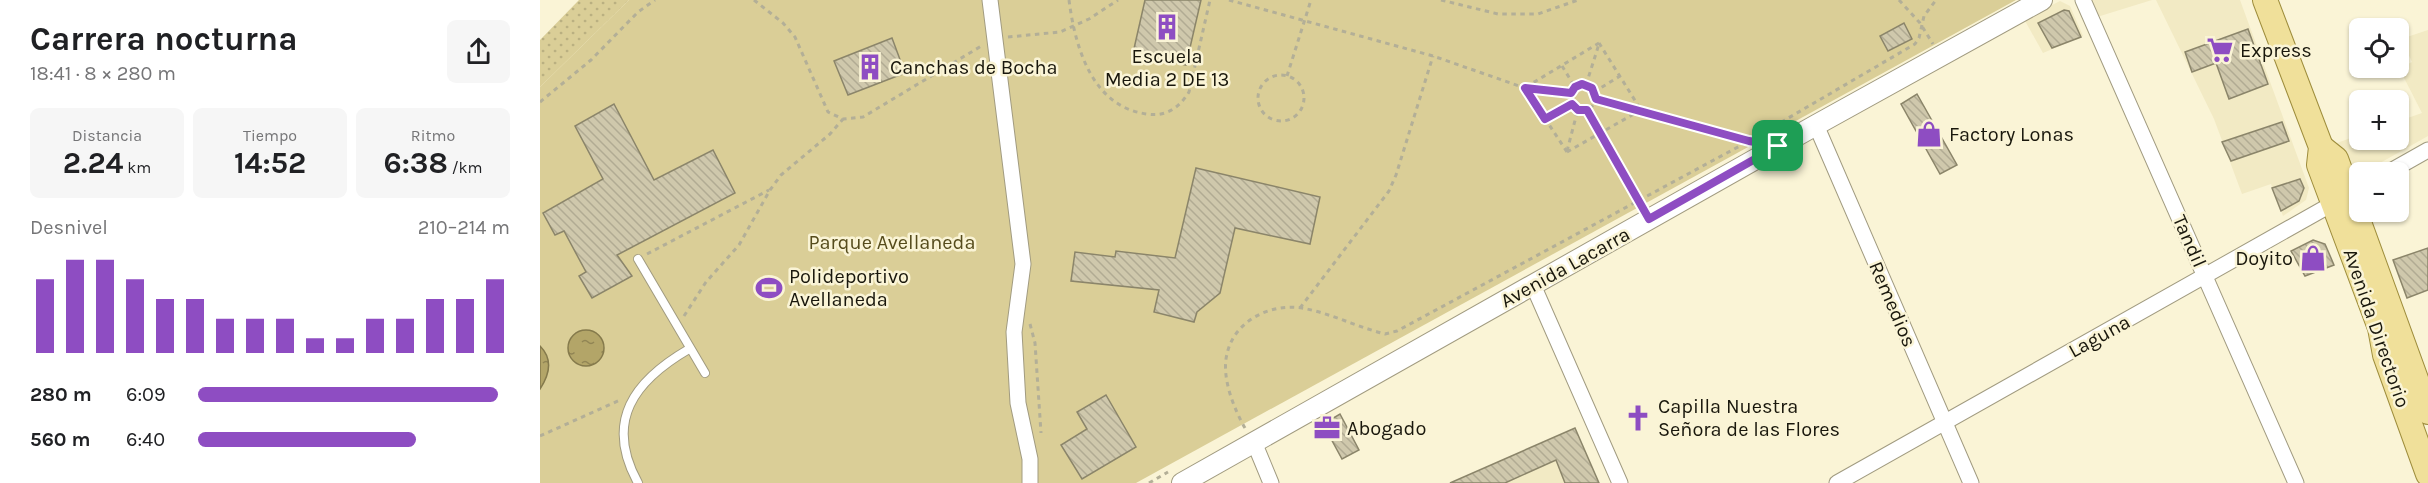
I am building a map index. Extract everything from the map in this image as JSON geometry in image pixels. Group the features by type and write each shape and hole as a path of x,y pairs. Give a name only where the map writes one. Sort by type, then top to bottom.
{"main road":[{"name":"Avenida Directorio","path":"2265,0 2321,147 2336,159 2385,355 2428,474"},
{"name":"Avenida Directorio","path":"2347,196 2428,412"}],"street":[{"path":"990,0 1023,264 1014,332 1018,403 1030,459 1030,483"},
{"name":"Avenida Lacarra","path":"1182,483 1778,146 2042,0"},
{"name":"Tandil","path":"2083,0 2296,483"},
{"name":"Remedios","path":"1816,125 1971,483"},
{"path":"2407,162 2428,150"},
{"name":"Laguna","path":"1837,483 2347,196"},
{"path":"1533,285 1620,483"},
{"path":"1254,442 1271,483"}],"lane":[{"path":"638,259 705,373"},
{"path":"2380,328 2394,351"},
{"path":"638,483 629,465 623,436 624,419 637,393 665,363 689,349"}],"path":[{"path":"540,102 591,60 638,12 655,0"},
{"path":"754,0 783,23 795,37 828,111 834,116 843,118 863,117 994,39 1060,32 1089,19 1118,0"},
{"path":"1070,0 1072,26 1098,88 1115,103 1133,112 1152,115 1169,112 1182,103 1189,92 1210,0"},
{"path":"1229,0 1433,56 1525,88 1571,93"},
{"path":"1287,76 1311,0"},
{"path":"1440,0 1498,14 1538,14 1578,0"},
{"path":"1899,0 1922,26 1940,56"},
{"path":"1254,442 1236,412 1229,390 1226,355 1233,337 1245,323 1261,313 1300,308 1385,334 1396,332 1749,141 1915,44 1919,38 1924,16 1936,0"},
{"path":"1525,88 1599,43"},
{"path":"1599,43 1641,110"},
{"path":"1586,85 1599,43"},
{"path":"1300,308 1389,191 1433,56"},
{"path":"1562,66 1575,87"},
{"path":"1287,76 1299,84 1304,97 1303,104 1300,111 1289,120 1275,120 1262,111 1258,96 1265,82 1272,77 1287,76"},
{"path":"1594,92 1620,76"},
{"path":"1586,85 1594,92 1596,99 1593,106 1587,110 1578,110 1572,104 1571,93 1575,87 1586,85"},
{"path":"1525,88 1567,152"},
{"path":"1596,99 1749,141 1778,146"},
{"path":"1545,119 1572,104"},
{"path":"1567,152 1578,110"},
{"path":"1587,110 1649,219"},
{"path":"1567,152 1641,110"},
{"path":"677,328 706,282 739,245 770,190 796,160 830,134 843,118"},
{"path":"638,259 770,190"},
{"path":"540,436 637,393"}],"shaded area":[{"path":"2089,0 2152,0 2097,17"},
{"path":"2156,0 2240,0 2309,188 2306,200 2283,216 2271,184 2242,194 2214,119"},
{"path":"2060,1 2070,6 2083,36 2043,53 2024,19"},
{"path":"2428,30 2428,136 2409,147 2409,118 2422,113 2404,78 2409,78 2409,63 2412,62 2409,56 2409,36"},
{"path":"2349,139 2349,150 2403,150 2382,162 2349,162 2349,171 2334,144"},
{"path":"1575,428 1599,483 1450,483"}],"green space":[{"path":"579,0 629,0 540,87 540,40"},
{"name":"Parque Avellaneda","path":"629,0 2016,0 1136,483 540,483 540,87"}],"water":[{"path":"586,330 599,335 604,348 599,361 586,366 573,361 568,348 573,335"},
{"path":"540,346 547,356 549,367 540,389"}],"building":[{"name":"Escuela Media 2 DE 13","path":"1145,0 1201,0 1186,65 1133,53"},
{"path":"2064,10 2069,11 2081,37 2052,48 2038,23"},
{"path":"1904,23 1912,39 1888,51 1880,36"},
{"path":"2248,29 2268,84 2229,99 2216,63 2192,72 2185,52"},
{"name":"Canchas de Bocha","path":"892,38 905,73 848,95 834,61"},
{"name":"Factory Lonas","path":"1917,94 1957,165 1940,174 1901,104"},
{"path":"614,104 654,180 713,150 735,193 617,255 632,276 592,298 579,276 586,272 564,231 555,235 543,213 603,179 575,126"},
{"path":"2282,122 2289,141 2231,161 2222,142"},
{"path":"1196,168 1320,197 1310,244 1235,228 1220,293 1197,312 1194,322 1154,312 1159,290 1071,281 1075,252 1115,257 1116,251 1175,258"},
{"path":"2300,179 2304,188 2299,201 2281,211 2272,188"},
{"name":"Doyito","path":"2313,240 2325,244 2334,265 2305,276 2291,251"},
{"path":"2428,248 2428,290 2407,298 2393,260"},
{"path":"1106,395 1136,447 1082,479 1061,445 1087,429 1077,412"},
{"path":"1340,414 1359,450 1342,459 1323,424"},
{"path":"1575,428 1599,483 1565,483 1556,460 1505,483 1450,483"}],"place":[{"name":"Escuela Media 2 DE 13","path":"1167,27"},
{"name":"Express","path":"2220,50"},
{"name":"Canchas de Bocha","path":"870,67"},
{"name":"Factory Lonas","path":"1929,134"},
{"name":"Doyito","path":"2313,258"},
{"name":"Polideportivo Avellaneda","path":"769,288"},
{"name":"Capilla Nuestra Señora de las Flores","path":"1638,418"},
{"name":"Abogado","path":"1327,428"}],"route":[{"path":"1582,84 1592,88 1596,99 1749,141 1778,146 1649,219 1587,110 1578,110 1572,104 1545,119 1525,88 1571,93 1575,87 1582,84"}]}
